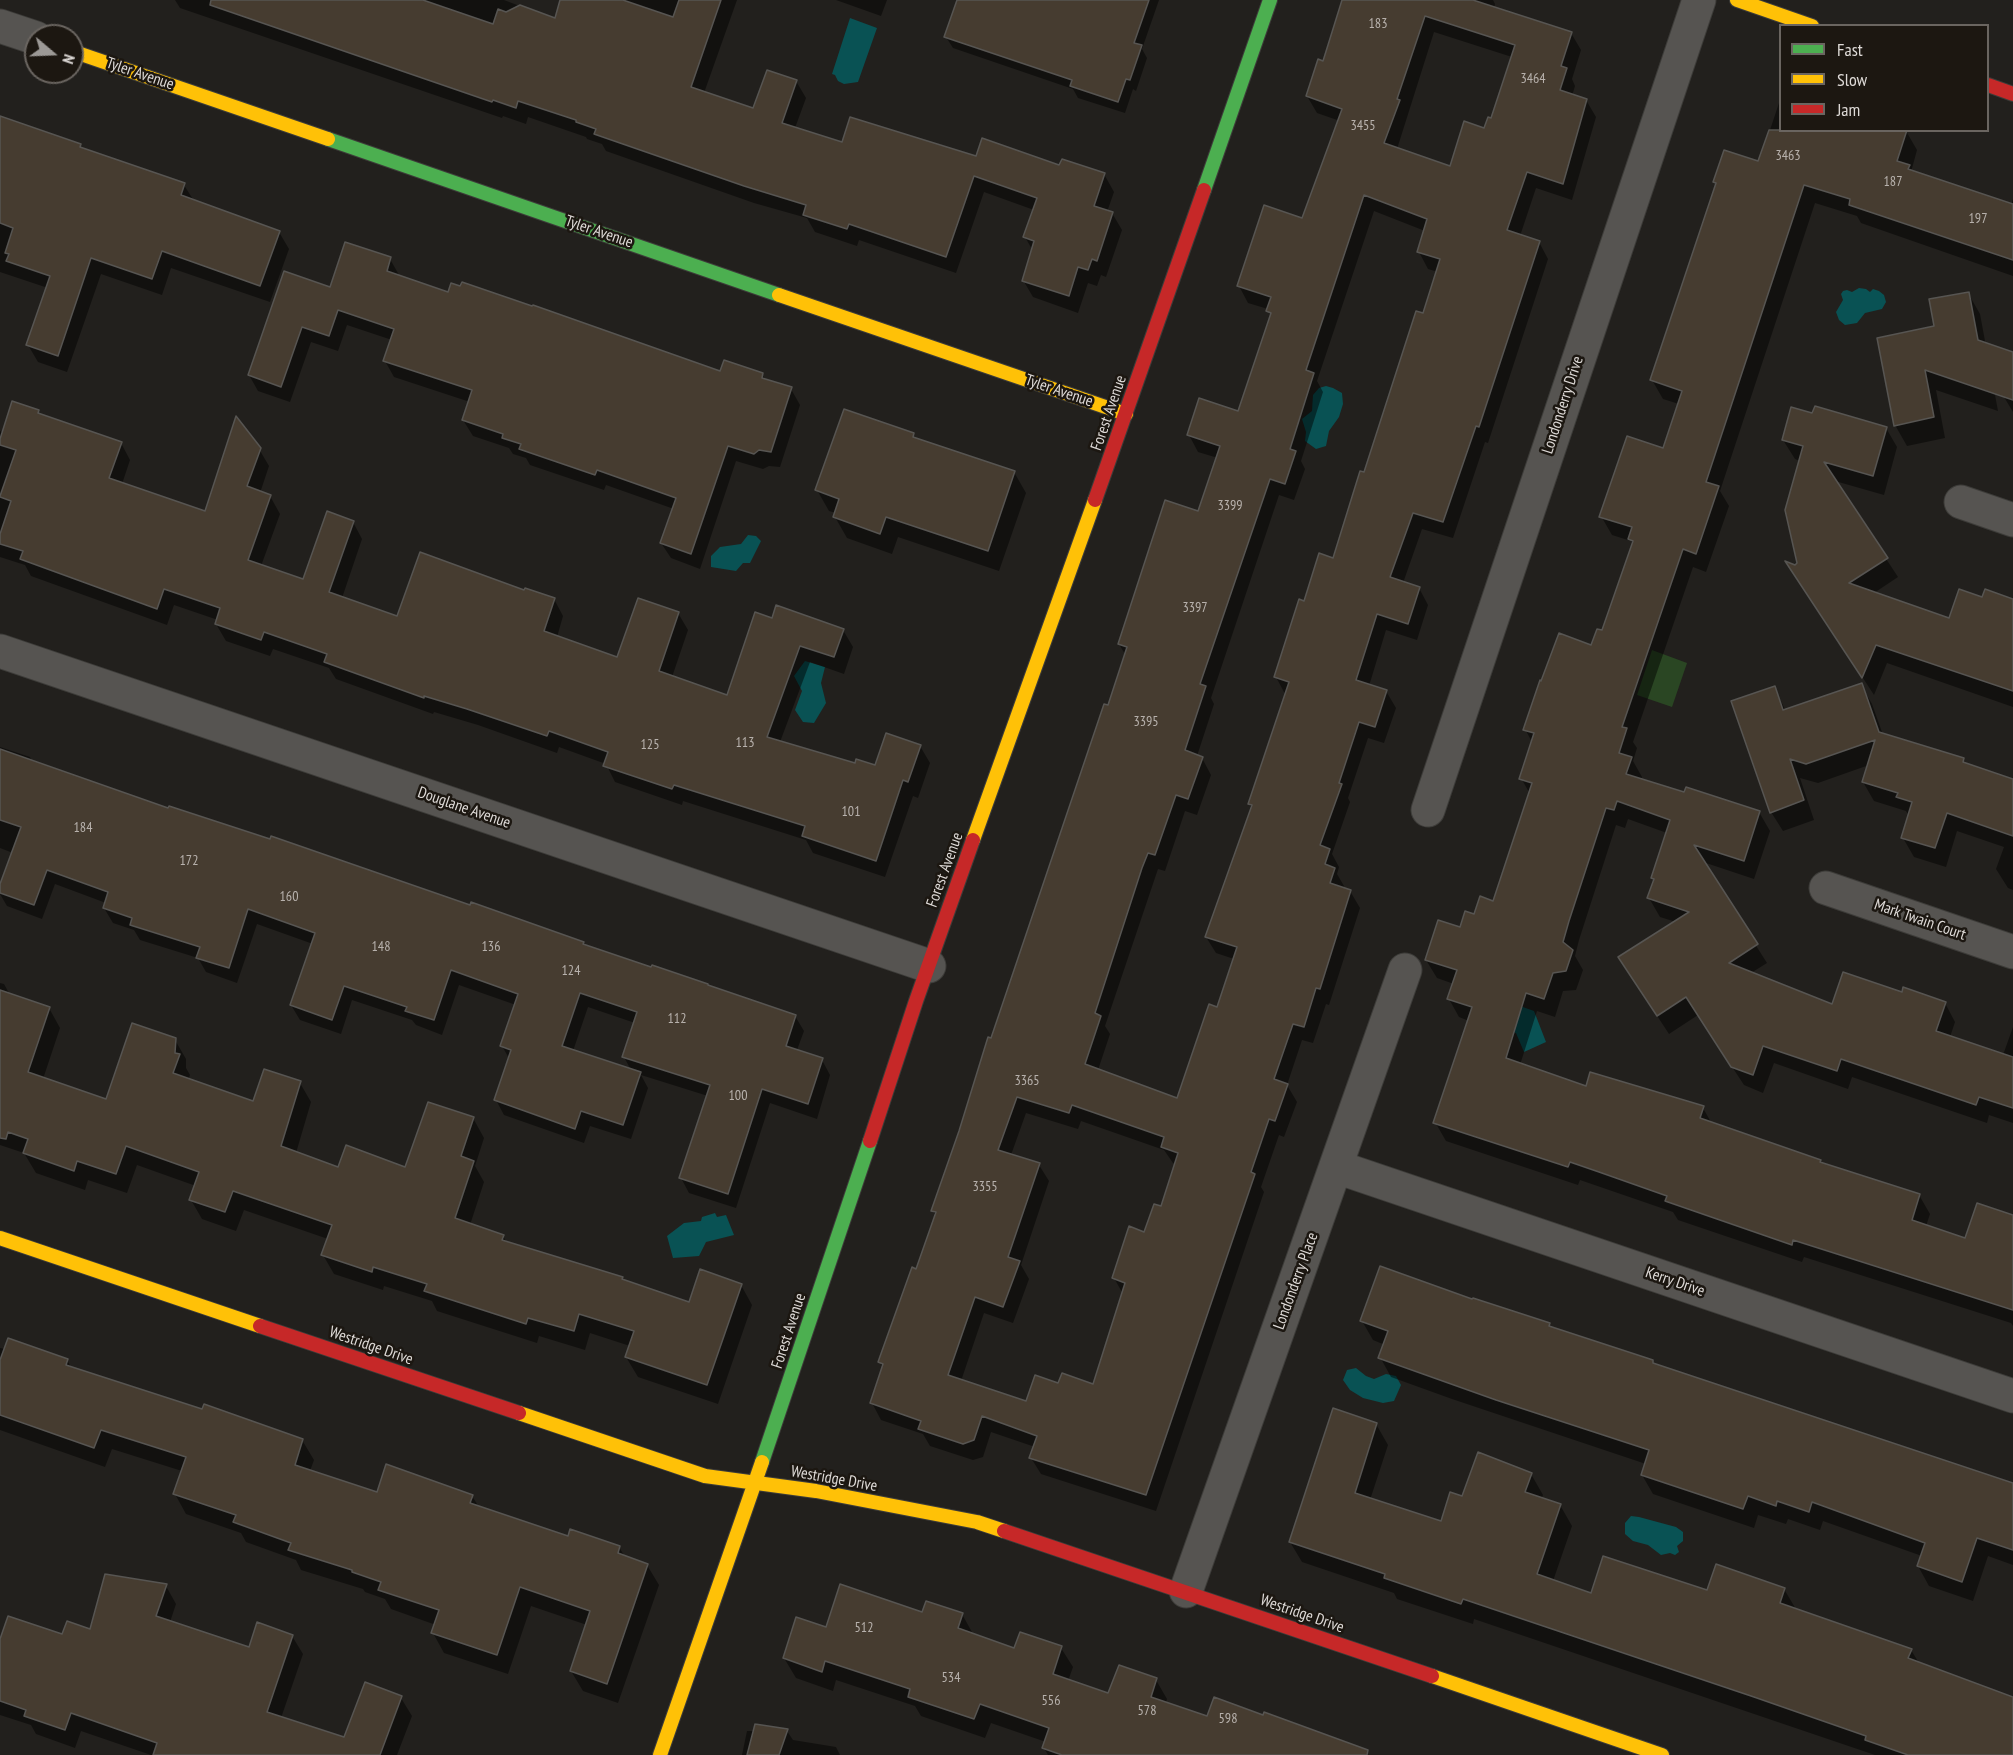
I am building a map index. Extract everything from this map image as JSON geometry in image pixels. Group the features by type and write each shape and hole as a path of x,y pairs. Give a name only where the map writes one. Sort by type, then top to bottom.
{"street":[{"name":"Forest Avenue","path":"660,1755 755,1482 928,966 1126,414 1270,0"},
{"name":"Londonderry Drive","path":"1428,810 1699,0"},
{"path":"1737,0 1806,24"},
{"path":"0,26 24,34"},
{"name":"Tyler Avenue","path":"84,55 1126,414"},
{"path":"1989,85 2013,94"},
{"path":"1961,502 2013,520"},
{"name":"Douglane Avenue","path":"0,651 928,966"},
{"name":"Mark Twain Court","path":"1826,888 2013,952"},
{"name":"Londonderry Place","path":"1186,1591 1405,970"},
{"name":"Kerry Drive","path":"1337,1167 2013,1396"},
{"name":"Westridge Drive","path":"0,1238 694,1473 816,1491 977,1521 1662,1755"}],"green space":[{"path":"1652,650 1687,663 1672,707 1637,695"}],"water":[{"path":"850,18 877,28 858,82 844,84 832,74"},
{"path":"1859,288 1870,292 1873,289 1879,291 1884,295 1886,302 1882,309 1865,313 1857,323 1845,325 1839,320 1836,312 1843,300 1841,294 1843,291 1852,292"},
{"path":"1326,386 1342,393 1343,404 1339,417 1329,431 1326,446 1316,449 1305,441 1306,432 1302,419 1312,411 1313,395 1319,388"},
{"path":"748,535 756,536 761,541 750,563 743,563 736,571 711,567 711,556 720,547 741,544"},
{"path":"805,661 825,667 821,683 826,703 814,723 803,722 795,710 802,691 794,676"},
{"path":"1506,1001 1534,1011 1546,1042 1524,1052 1516,1033 1493,1024"},
{"path":"715,1213 717,1217 726,1215 734,1235 706,1242 699,1256 673,1258 667,1236 684,1223 701,1221 702,1217"},
{"path":"1356,1368 1374,1379 1386,1374 1396,1376 1401,1385 1394,1401 1383,1403 1363,1398 1350,1390 1343,1380 1347,1370"},
{"path":"1631,1516 1676,1527 1683,1532 1683,1541 1677,1546 1679,1552 1675,1555 1670,1553 1661,1555 1648,1545 1633,1541 1625,1534 1625,1523"}],"building":[{"path":"211,0 423,0 493,24 498,9 506,12 520,5 555,18 560,0 623,0 673,17 679,0 721,0 691,87 753,108 767,70 797,80 782,123 842,142 850,117 976,156 982,138 1059,165 1062,159 1105,173 1094,206 1113,212 1097,261 1092,259 1088,270 1078,267 1069,296 1022,281 1034,241 1023,237 1037,198 974,176 946,257 849,224 847,229 803,215 806,205 594,134 596,129 576,122 576,120 518,101 516,108 493,100 492,102 210,5"},
{"path":"957,0 1149,0 1134,43 1142,45 1130,80 1126,79 1118,102 1070,86 1072,80 944,37"},
{"path":"1342,0 1473,0 1572,32 1561,66 1567,68 1560,90 1587,99 1563,184 1527,172 1507,230 1540,241 1479,427 1476,426 1443,522 1413,513 1390,577 1420,587 1408,624 1377,614 1356,680 1387,690 1375,727 1359,722 1339,783 1342,784 1320,845 1330,849 1325,864 1335,868 1330,883 1351,890 1320,989 1316,988 1304,1027 1293,1024 1274,1079 1288,1084 1275,1121 1269,1119 1251,1172 1255,1174 1146,1495 1029,1458 1037,1436 982,1416 974,1440 963,1444 918,1429 921,1421 870,1403 883,1364 878,1362 912,1267 916,1269 936,1212 931,1211 988,1037 991,1038 1104,704 1108,705 1127,647 1118,644 1165,500 1198,511 1220,446 1187,435 1199,398 1238,411 1271,313 1266,311 1271,297 1237,286 1264,205 1302,218 1342,109 1306,96 1318,59 1323,61","holes":["1425,16 1515,45 1491,118 1488,117 1484,128 1464,121 1450,166 1384,143 1400,100 1397,99","1364,195 1427,219 1417,252 1440,259 1423,313 1416,311 1364,472 1360,471 1333,558 1319,553 1304,601 1299,599 1274,677 1289,682 1248,804 1252,805 1205,937 1237,947 1217,1007 1209,1004 1177,1098 1085,1064 1101,1016 1095,1013 1142,868 1148,853 1155,855 1176,795 1188,799 1203,757 1185,750 1206,686 1200,684 1270,479 1285,484 1296,451 1290,449 1314,373 1306,370","1017,1097 1069,1113 1072,1105 1164,1137 1161,1147 1178,1153 1161,1206 1154,1204 1144,1232 1129,1226 1112,1278 1125,1283 1093,1384 1062,1373 1058,1383 1035,1375 1026,1401 948,1375 975,1297 1003,1307 1020,1261 1008,1257 1040,1163 998,1150"]},
{"path":"0,116 81,144 80,147 185,183 181,195 280,231 260,286 162,251 152,279 91,258 58,356 26,345 50,276 6,261 9,254 5,253 13,228 0,223"},
{"path":"1769,130 1779,130 1779,132 1906,132 1897,161 1910,165 1908,169 2013,204 2013,260 1849,205 1850,199 1804,185 1706,482 1719,486 1696,554 1683,549 1622,727 1627,728 1619,753 1632,757 1626,774 1684,792 1686,787 1760,811 1744,861 1694,845 1758,944 1729,963 1832,1004 1843,972 1902,992 1903,987 1946,1002 1936,1031 2013,1057 2013,1108 1979,1097 1976,1105 1841,1059 1837,1071 1763,1046 1753,1075 1731,1067 1686,997 1657,1016 1618,957 1689,912 1647,898 1654,879 1651,878 1670,820 1617,801 1614,810 1606,808 1569,921 1563,942 1573,950 1566,971 1553,973 1544,999 1526,993 1506,1058 1586,1086 1590,1072 1704,1106 1700,1118 1821,1160 1820,1162 1920,1194 1912,1220 1965,1238 1977,1203 2013,1215 2013,1310 1793,1240 1792,1245 1665,1201 1667,1196 1570,1162 1568,1167 1433,1123 1472,1007 1447,999 1457,970 1425,960 1438,920 1460,927 1465,911 1474,914 1480,896 1493,901 1532,783 1519,779 1534,733 1523,730 1540,680 1559,633 1591,645 1597,629 1602,630 1633,541 1628,539 1632,527 1599,517 1627,436 1663,448 1682,391 1650,380 1716,183 1713,182 1724,150 1758,161"},
{"path":"345,242 391,257 387,271 448,292 451,283 460,286 462,282 720,371 724,360 763,373 762,378 792,387 771,452 759,450 754,454 728,446 691,554 660,543 676,498 597,470 595,475 519,449 521,444 502,438 503,434 462,420 472,390 383,361 394,329 338,310 329,336 302,327 281,387 248,375 284,271 330,287"},
{"path":"1969,292 1978,340 2013,352 2013,400 1925,370 1934,417 1894,426 1877,338 1934,326 1929,299"},
{"path":"12,401 39,410 38,413 122,442 109,478 205,511 236,416 261,448 247,486 271,495 248,560 303,579 327,511 354,521 329,592 397,616 420,552 524,590 525,588 555,598 544,631 617,657 638,598 679,612 659,671 727,695 755,612 772,618 776,605 844,629 834,657 800,646 767,737 855,763 856,759 875,765 886,733 921,745 908,782 903,780 876,861 802,836 805,826 674,785 672,789 603,766 608,752 549,731 547,736 467,709 424,696 424,698 324,662 327,654 264,632 261,640 215,624 220,608 164,589 157,609 20,559 23,551 0,544 0,534 11,501 0,496 16,450 0,445 0,439"},
{"path":"1815,406 1887,427 1873,476 1824,462 1888,558 1849,583 1949,618 1959,589 1982,597 1985,589 2013,599 2013,691 1876,645 1862,678 1785,561 1795,565 1797,563 1785,510 1803,446 1782,440 1791,407 1812,413"},
{"path":"844,409 914,433 913,437 1015,471 988,551 886,517 880,534 833,517 839,499 815,490"},
{"path":"1862,683 1879,732 1964,758 1963,762 2013,779 2013,836 1947,813 1935,848 1901,838 1912,802 1896,797 1898,793 1862,782 1875,740 1806,764 1790,759 1804,800 1770,813 1731,701 1775,686 1783,710"},
{"path":"0,749 168,808 169,806 270,839 271,836 470,905 471,902 584,942 583,944 651,967 652,965 796,1015 786,1046 823,1058 808,1104 762,1089 728,1194 679,1178 710,1085 622,1057 637,1012 580,993 562,1046 641,1072 623,1125 581,1111 575,1129 494,1100 511,1050 500,1046 518,994 451,970 434,1020 405,1011 407,1007 344,986 332,1020 290,1005 315,933 248,909 229,968 196,958 200,947 130,925 132,918 103,908 108,892 47,870 34,905 0,893 0,884 21,827 0,820"},
{"path":"0,990 50,1007 28,1072 106,1099 132,1023 176,1038 175,1053 180,1054 173,1073 253,1101 264,1069 301,1081 281,1146 338,1167 346,1145 405,1167 428,1102 474,1117 461,1156 474,1161 455,1218 504,1235 502,1240 623,1277 622,1279 689,1302 700,1269 742,1284 707,1385 625,1357 634,1331 579,1314 574,1331 528,1318 526,1324 424,1291 427,1284 373,1267 372,1272 321,1255 332,1225 233,1191 225,1212 189,1200 199,1172 126,1146 116,1174 77,1161 74,1171 23,1153 28,1139 8,1132 6,1139 0,1138"},
{"path":"1380,1266 1472,1299 1550,1323 1549,1326 1653,1360 1653,1363 2013,1483 2013,1550 1977,1538 1962,1582 1917,1566 1925,1543 1812,1502 1809,1512 1777,1501 1776,1506 1748,1496 1743,1509 1641,1475 1649,1450 1496,1400 1378,1358 1388,1331 1360,1321"},
{"path":"8,1338 68,1359 66,1365 202,1409 204,1404 303,1439 295,1465 377,1492 386,1464 473,1495 470,1503 568,1536 570,1529 620,1546 618,1553 648,1564 607,1684 570,1671 590,1611 520,1587 497,1655 431,1633 439,1610 378,1590 381,1582 352,1572 352,1570 288,1550 291,1543 233,1522 236,1515 173,1494 186,1457 101,1430 94,1448 0,1415 0,1360"},
{"path":"1333,1408 1377,1423 1355,1493 1441,1521 1450,1492 1462,1496 1478,1452 1532,1473 1525,1492 1561,1504 1537,1574 1591,1593 1603,1556 1707,1590 1716,1564 1785,1588 1780,1603 1912,1649 1908,1658 2013,1697 2013,1755 1908,1755 1865,1740 1866,1736 1754,1697 1463,1599 1461,1604 1384,1578 1385,1574 1289,1542"},
{"path":"105,1574 167,1584 156,1616 249,1647 257,1622 293,1635 267,1712 344,1737 365,1682 402,1696 380,1755 153,1755 157,1743 71,1713 65,1730 24,1716 26,1710 0,1701 0,1639 8,1616 62,1634 67,1621 90,1629"},
{"path":"840,1584 922,1612 926,1601 963,1613 958,1628 1014,1648 1020,1632 1062,1646 1053,1674 1108,1693 1119,1665 1157,1678 1151,1697 1207,1716 1214,1697 1263,1715 1264,1712 1368,1750 1367,1755 1062,1755 1042,1748 1049,1728 980,1704 974,1719 908,1697 910,1689 825,1661 822,1672 783,1658 796,1617 826,1627"},
{"path":"755,1724 788,1729 779,1755 747,1755"}],"traffic: fast":[{"path":"1204,190 1270,0"},
{"path":"328,139 779,295"},
{"path":"762,1462 870,1141"}],"traffic: slow":[{"path":"1737,0 1806,24"},
{"path":"84,55 328,139"},
{"path":"779,295 1126,414"},
{"path":"973,840 1095,500"},
{"path":"0,1238 260,1326"},
{"path":"519,1413 705,1476 816,1491 977,1522 1004,1531"},
{"path":"660,1755 762,1462"},
{"path":"1432,1676 1662,1755"}],"traffic: jam":[{"path":"1989,85 2013,94"},
{"path":"1095,500 1204,190"},
{"path":"870,1141 916,1001 973,840"},
{"path":"260,1326 519,1413"},
{"path":"1004,1531 1432,1676"}]}
